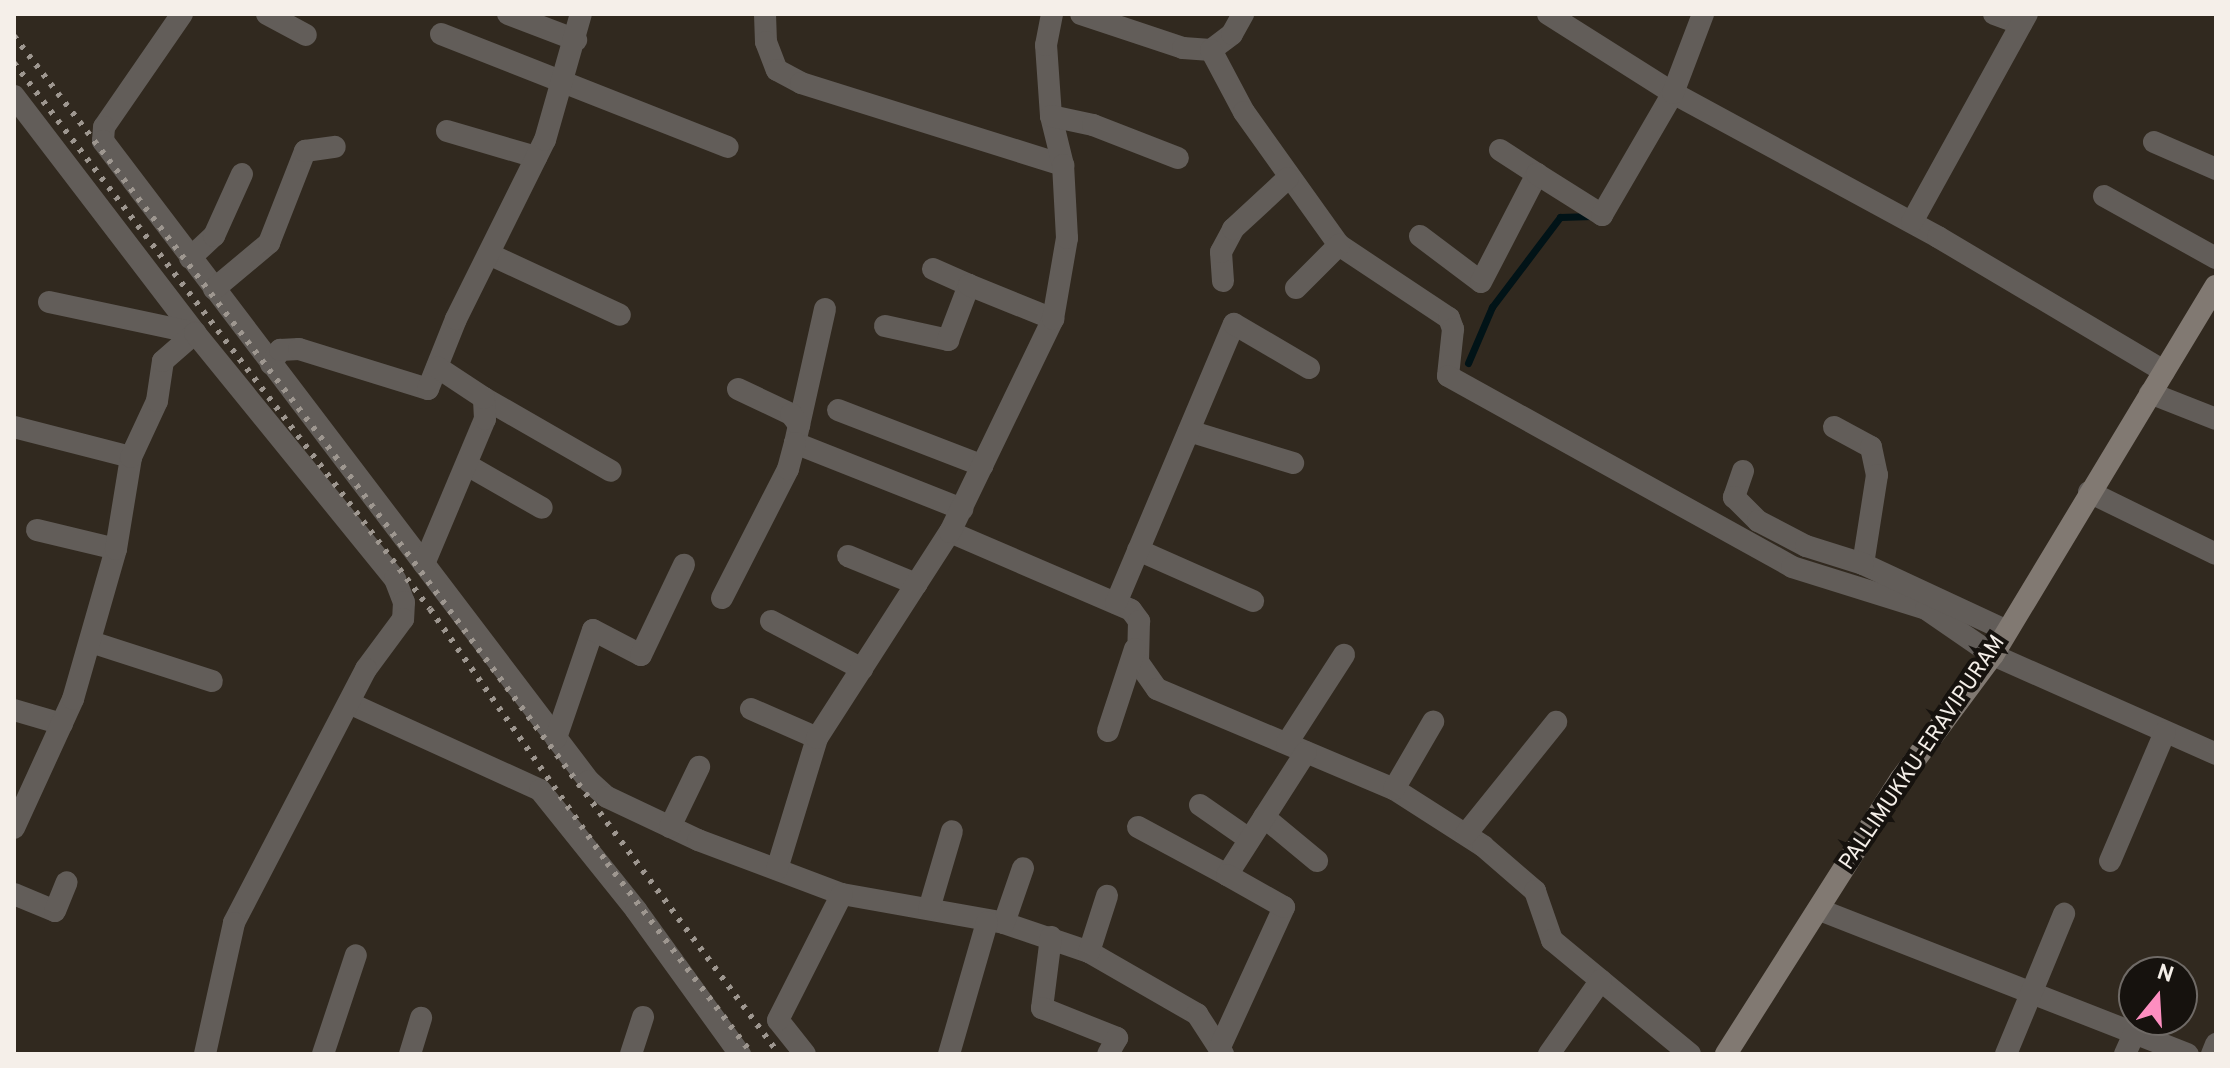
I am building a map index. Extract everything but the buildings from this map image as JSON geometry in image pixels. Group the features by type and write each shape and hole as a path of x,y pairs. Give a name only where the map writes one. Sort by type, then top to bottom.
{"main road":[{"name":"PALLIMUKKU-ERAVIPURAM","path":"1726,1054 1900,780 1993,655 2005,630 2216,286"}],"street":[{"path":"182,14 104,127 103,141 556,738 607,797 670,827 842,894 996,923 1051,937 1089,952 1197,1014 1222,1051"},
{"path":"267,14 306,35"},
{"path":"508,14 576,40"},
{"path":"271,364 280,350 299,349 428,389 536,157 576,40 581,14"},
{"path":"765,14 766,42 777,70 801,83 1063,165"},
{"path":"777,869 817,738 950,532 1053,319 1067,238 1063,165 1051,116 1046,45 1052,14"},
{"path":"1081,14 1124,19 1183,48 1211,50 1232,34 1243,14"},
{"path":"1548,14 1673,93 1912,222 2164,371"},
{"path":"1500,150 1602,215 1673,93 1703,14"},
{"path":"1912,222 2024,19 1994,14"},
{"path":"441,34 563,79 728,147"},
{"path":"1211,50 1288,178 1339,245 1449,318 1453,329 1448,376 1792,567 1926,609 1993,655 2216,754"},
{"path":"14,96 195,333 395,579 403,619 386,636 234,923 206,1054"},
{"path":"1051,116 1093,125 1178,158"},
{"path":"447,131 536,157"},
{"path":"2154,142 2216,169"},
{"path":"214,289 269,243 305,151 335,147"},
{"path":"190,258 214,236 242,174"},
{"path":"1420,236 1481,282 1537,174"},
{"path":"1223,281 1221,252 1233,229 1288,178"},
{"path":"2104,196 2216,258"},
{"path":"1296,288 1339,245"},
{"path":"491,255 620,315"},
{"path":"933,269 1053,319"},
{"path":"885,326 948,340 969,285"},
{"path":"49,302 195,333"},
{"path":"722,598 788,469 825,309"},
{"path":"1116,603 1234,324 1309,368"},
{"path":"14,828 62,724 91,642 116,549 131,457 157,401 163,361 195,333"},
{"path":"437,367 484,398 611,471"},
{"path":"738,389 791,414 797,434 962,509"},
{"path":"2150,393 2216,419"},
{"path":"424,564 485,419 484,398"},
{"path":"838,410 983,466"},
{"path":"14,427 131,457"},
{"path":"1834,427 1871,447 1877,475 1863,564"},
{"path":"1189,431 1293,463"},
{"path":"467,465 542,508"},
{"path":"1743,471 1734,497 1758,521 1806,546 1863,564 2005,630"},
{"path":"2089,492 2216,554"},
{"path":"37,530 116,549"},
{"path":"950,532 1116,603 1139,621 1137,644 1108,731"},
{"path":"1138,550 1253,601"},
{"path":"848,556 916,584"},
{"path":"556,738 593,630 641,655 684,565"},
{"path":"771,621 862,669"},
{"path":"91,642 212,681"},
{"path":"1137,644 1144,677 1157,689 1394,789 1466,834 1521,875 1535,891 1541,922 1552,940 1690,1054"},
{"path":"1227,875 1264,817 1344,655"},
{"path":"349,703 540,790 636,910 740,1054"},
{"path":"751,709 817,738"},
{"path":"14,710 62,724"},
{"path":"1394,789 1433,722"},
{"path":"1466,834 1556,722"},
{"path":"2110,861 2165,732"},
{"path":"670,827 699,767"},
{"path":"1200,805 1249,839"},
{"path":"1264,817 1317,861"},
{"path":"1138,827 1284,907 1222,1051"},
{"path":"929,909 952,831"},
{"path":"949,1054 996,923 1023,868"},
{"path":"14,894 55,911 67,882"},
{"path":"805,1054 778,1020 842,894"},
{"path":"1089,952 1107,896"},
{"path":"1820,910 2031,994 2129,1044 2188,1054"},
{"path":"2006,1054 2064,914"},
{"path":"1051,937 1042,1008 1117,1038 1108,1054"},
{"path":"323,1054 356,955"},
{"path":"1549,1054 1601,980"},
{"path":"631,1054 643,1017"},
{"path":"410,1054 421,1018"},
{"path":"2212,1054 2216,1044"}],"waterway":[{"path":"1468,363 1492,307 1560,217 1592,216"}],"railway":[{"path":"14,36 335,456 779,1054"},
{"path":"14,63 430,609 607,863 752,1054"}]}
